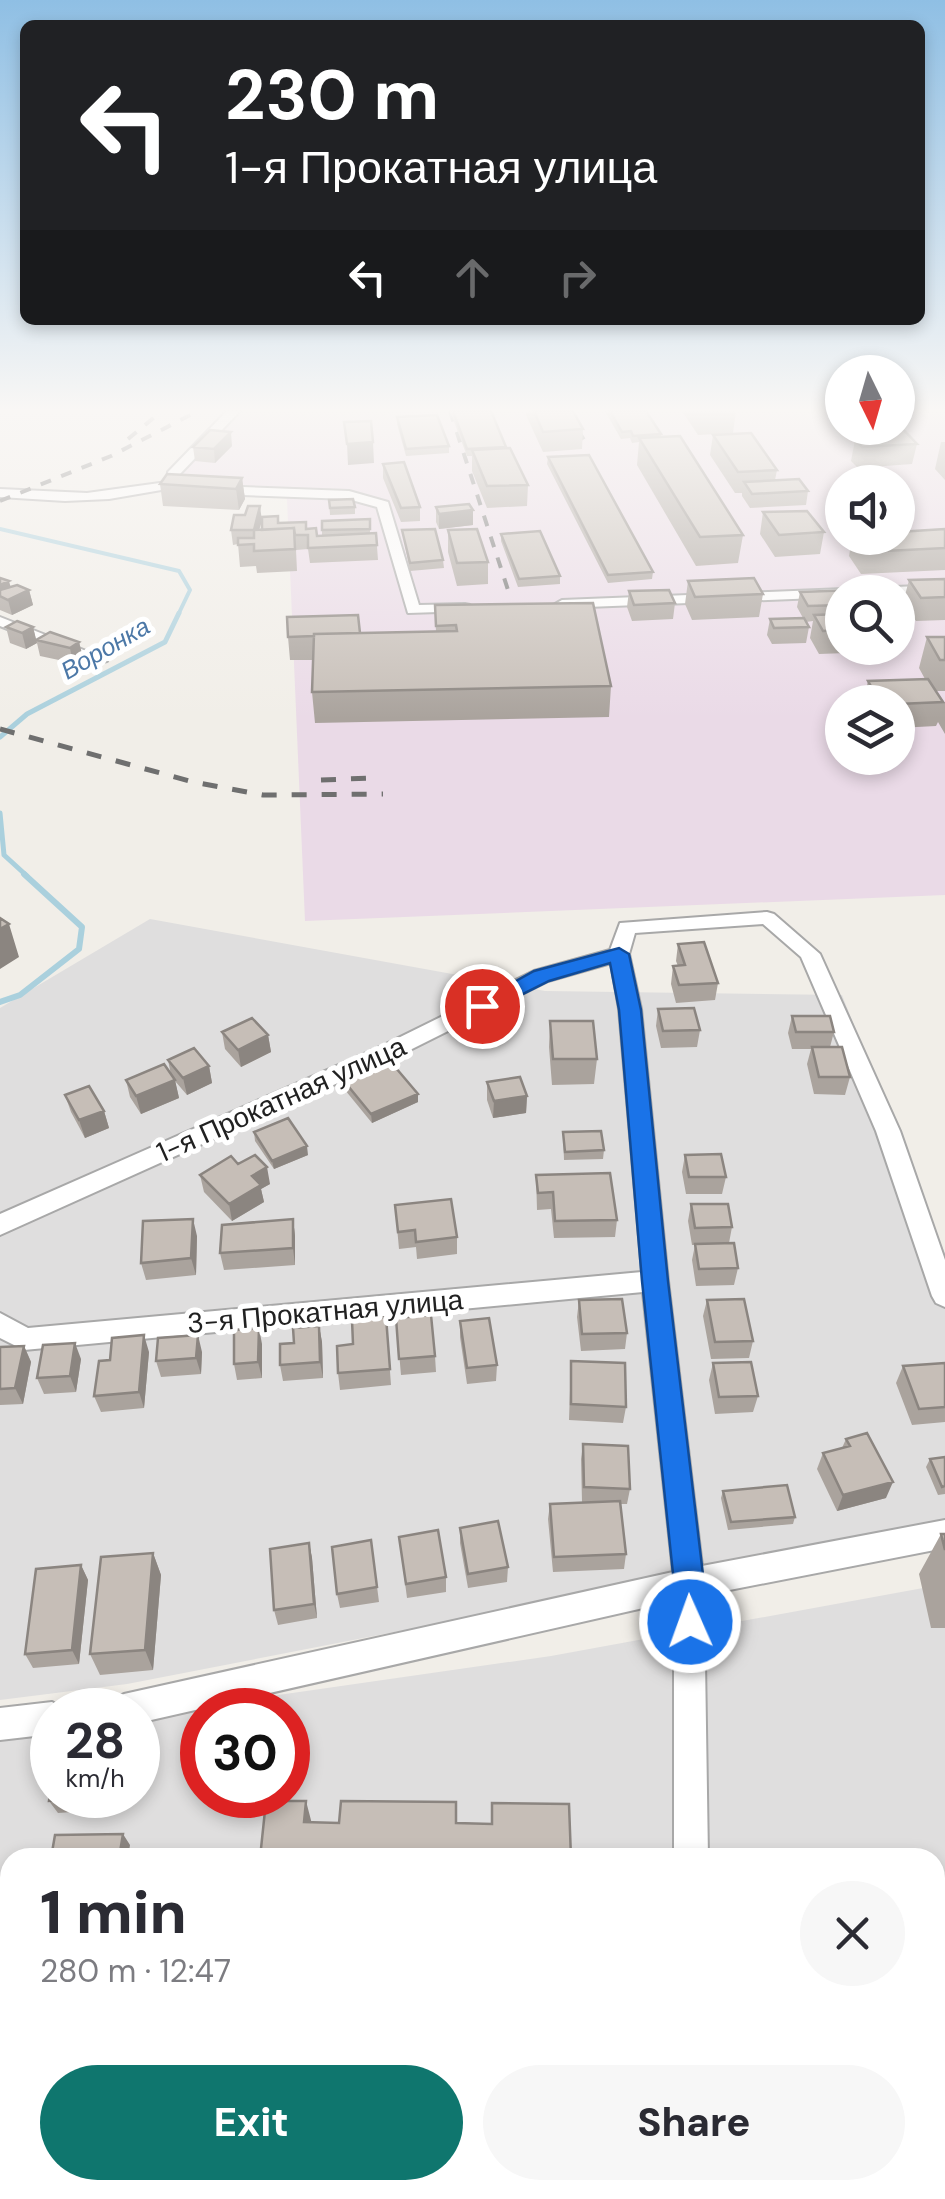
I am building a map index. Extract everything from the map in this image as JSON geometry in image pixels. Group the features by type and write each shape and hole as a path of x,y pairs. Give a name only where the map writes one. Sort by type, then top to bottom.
{"street":[{"path":"386,514 412,610 491,607"},
{"path":"915,590 945,589"},
{"path":"550,604 825,594"},
{"path":"0,621 99,661"},
{"path":"692,1848 689,1583 630,1010 619,954 626,927 767,918 810,954 888,1132 945,1296"},
{"name":"1-я Прокатная улица","path":"0,1225 392,1050 541,976 619,954"},
{"name":"3-я Прокатная улица","path":"0,1324 24,1338 655,1281"},
{"path":"160,1702 689,1583 945,1534"},
{"path":"0,1724 30,1721"}],"shaded area":[{"path":"288,514 825,514 825,555 915,555 915,514 945,514 945,895 305,921"},
{"path":"150,919 545,991 842,995 945,1254 945,1525 127,1684 30,1688 30,1696 0,1700 0,1008"},
{"path":"945,1584 945,1848 0,1848 0,1734 30,1730 30,1818 160,1818 160,1712 180,1709 180,1818 310,1818 310,1690 551,1656"}],"building":[{"path":"258,514 254,530 231,530 234,515"},
{"path":"577,514 621,514 653,572 608,575"},
{"path":"686,514 729,514 743,535 700,537"},
{"path":"764,514 809,514 824,532 779,535"},
{"path":"278,516 278,523 306,522 306,529 316,528 317,536 376,533 377,545 308,548 308,535 295,535 294,528 262,530 262,517"},
{"path":"370,519 370,529 322,530 322,521"},
{"path":"294,528 295,549 254,551 254,544 238,545 238,538 254,538 254,530"},
{"path":"435,529 443,560 410,563 402,530"},
{"path":"477,529 488,562 457,563 448,530"},
{"path":"945,529 945,548 915,550 915,531"},
{"path":"540,531 560,576 519,579 501,534"},
{"path":"754,578 763,594 695,597 688,581"},
{"path":"945,579 945,597 921,598 915,580"},
{"path":"17,585 29,590 8,600 0,596 0,590"},
{"path":"669,590 675,603 634,605 629,591"},
{"path":"825,591 825,606 808,606 800,592"},
{"path":"593,603 611,686 312,692 314,634 457,631 456,625 436,626 435,605"},
{"path":"358,615 360,633 288,637 287,617"},
{"path":"814,615 825,615 825,631 823,631"},
{"path":"804,618 809,627 774,628 770,619"},
{"path":"17,621 33,627 22,633 6,627"},
{"path":"50,632 79,642 70,648 36,640"},
{"path":"927,637 945,637 945,660 940,660"},
{"path":"928,679 943,702 915,703 915,685 870,685 868,681"},
{"path":"704,942 718,983 679,985 673,966 685,965 678,944"},
{"path":"694,1008 700,1030 663,1031 658,1009"},
{"path":"792,1016 830,1016 834,1032 796,1032"},
{"path":"252,1018 268,1035 238,1050 222,1032"},
{"path":"550,1021 593,1021 597,1059 553,1059"},
{"path":"812,1047 842,1047 850,1077 819,1077"},
{"path":"194,1048 209,1066 183,1078 168,1060"},
{"path":"390,1061 418,1094 371,1114 344,1081"},
{"path":"164,1064 175,1080 136,1096 126,1080"},
{"path":"520,1077 527,1096 494,1101 487,1082"},
{"path":"89,1086 104,1111 79,1120 65,1095"},
{"path":"288,1118 307,1146 272,1161 254,1132"},
{"path":"601,1131 604,1150 565,1152 563,1132"},
{"path":"721,1154 726,1177 689,1177 685,1155"},
{"path":"255,1155 267,1167 252,1176 261,1185 229,1204 200,1175 231,1156 238,1164"},
{"path":"610,1173 617,1220 555,1221 553,1192 538,1193 536,1175"},
{"path":"451,1199 457,1237 416,1242 415,1230 398,1232 395,1205"},
{"path":"691,1204 728,1204 732,1227 695,1228"},
{"path":"193,1219 191,1258 141,1263 143,1221"},
{"path":"293,1219 293,1248 220,1253 222,1225"},
{"path":"734,1243 738,1268 699,1269 695,1244"},
{"path":"622,1299 627,1333 582,1334 579,1300"},
{"path":"744,1299 753,1341 715,1342 707,1300"},
{"path":"431,1315 435,1356 399,1359 396,1318"},
{"path":"386,1317 390,1369 338,1373 337,1346 353,1344 352,1320"},
{"path":"489,1318 497,1365 467,1368 460,1321"},
{"path":"319,1326 320,1362 280,1365 280,1344 294,1343 293,1328"},
{"path":"259,1328 258,1362 234,1364 234,1330"},
{"path":"144,1335 139,1392 94,1396 99,1361 110,1360 112,1338"},
{"path":"198,1335 196,1358 156,1361 158,1338"},
{"path":"75,1343 70,1376 37,1378 43,1345"},
{"path":"24,1346 15,1388 0,1389 0,1347"},
{"path":"571,1361 625,1363 626,1407 571,1404"},
{"path":"751,1362 758,1396 719,1397 713,1363"},
{"path":"945,1363 945,1407 919,1409 903,1366"},
{"path":"867,1433 893,1482 843,1495 823,1453 850,1446 846,1439"},
{"path":"583,1444 628,1446 630,1489 584,1487"},
{"path":"945,1457 945,1486 942,1487 930,1459"},
{"path":"787,1485 795,1517 731,1522 723,1491"},
{"path":"620,1501 626,1554 554,1557 550,1504"},
{"path":"498,1521 508,1567 468,1574 460,1528"},
{"path":"438,1530 446,1577 406,1584 399,1537"},
{"path":"371,1540 377,1587 337,1594 332,1547"},
{"path":"309,1543 314,1604 274,1610 270,1549"},
{"path":"153,1553 145,1650 90,1654 101,1557"},
{"path":"81,1565 72,1650 25,1654 36,1569"},
{"path":"341,1801 456,1802 456,1823 492,1824 492,1803 569,1804 571,1848 261,1848 264,1818 339,1823"},
{"path":"123,1834 121,1848 53,1848 55,1835"}],"waterway":[{"name":"Воронка","path":"0,529 179,571 190,590 178,615"},
{"name":"Воронка","path":"0,737 27,714 165,642 179,613"},
{"name":"Воронка","path":"0,813 4,855 27,876"},
{"name":"Воронка","path":"0,1002 20,995 79,949 82,927 24,874"}],"railway":[{"path":"483,514 508,590"},
{"path":"0,729 193,782 263,795 383,794"},
{"path":"321,780 372,778"}],"route":[{"path":"482,1006 541,976 619,954 630,1010 690,1622"}]}
